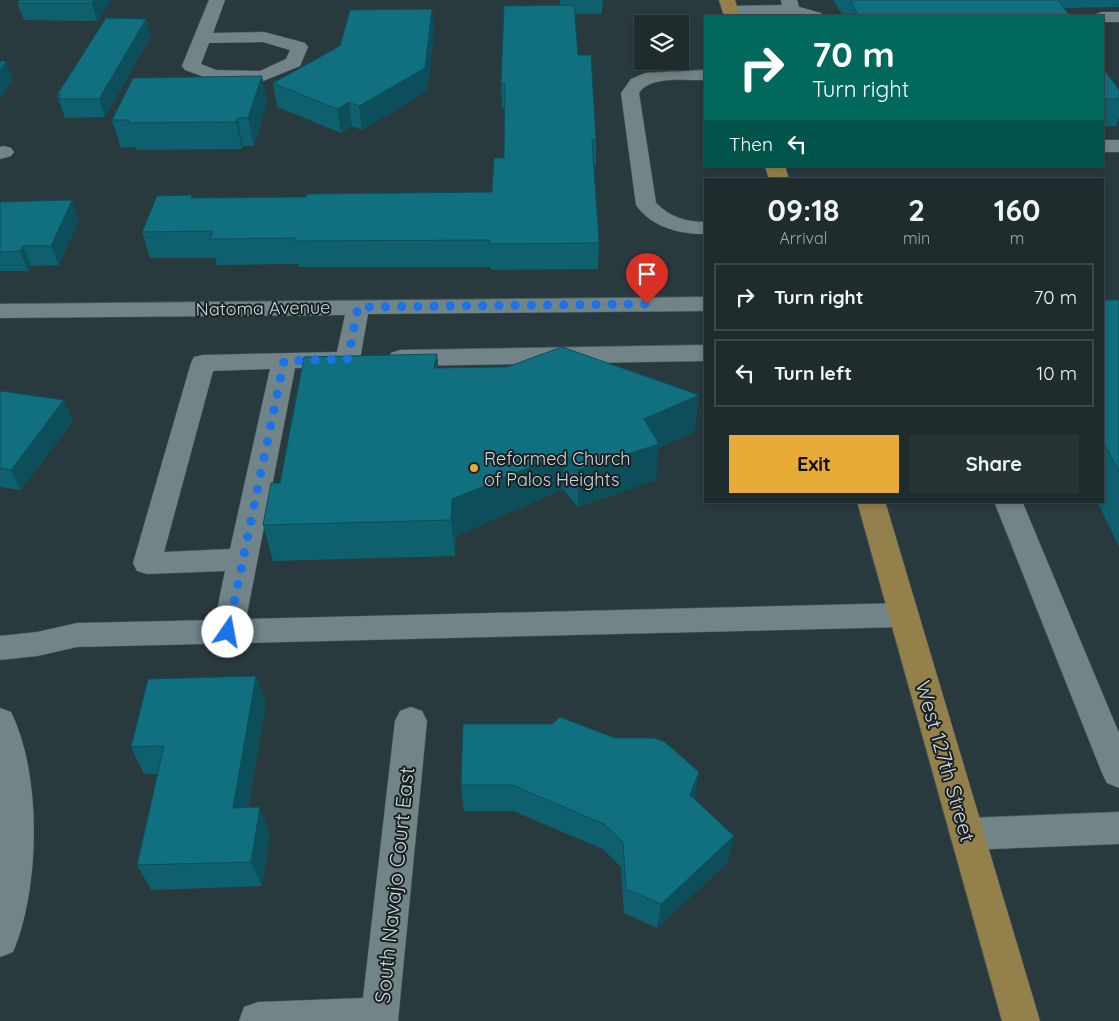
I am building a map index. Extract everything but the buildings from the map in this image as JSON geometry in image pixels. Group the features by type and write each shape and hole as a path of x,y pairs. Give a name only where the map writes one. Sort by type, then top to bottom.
{"main road":[{"name":"West 127th Street","path":"872,503 1021,1021"}],"street":[{"path":"202,38 264,37 299,47 294,62 263,76 213,75 191,66 202,38 217,0"},
{"path":"730,9 790,5 813,15"},
{"path":"1104,17 1119,17"},
{"path":"704,75 651,77 636,83 630,93 646,206 655,216 673,225 704,228"},
{"path":"1104,146 1119,146"},
{"name":"Natoma Avenue","path":"0,311 704,304"},
{"path":"358,307 365,359"},
{"path":"242,560 147,562 204,363 704,353"},
{"path":"228,632 284,361"},
{"path":"1009,503 1119,773"},
{"path":"0,648 37,644 77,635 904,615"},
{"name":"South Navajo Court East","path":"258,1021 380,1017 411,721"},
{"path":"0,722 6,737 14,775 17,825 8,906 0,939"},
{"path":"967,834 1119,828"}],"place":[{"name":"Reformed Church of Palos Heights","path":"474,468"}],"route":[{"path":"228,632 284,361 348,359 358,307 647,304"}]}
